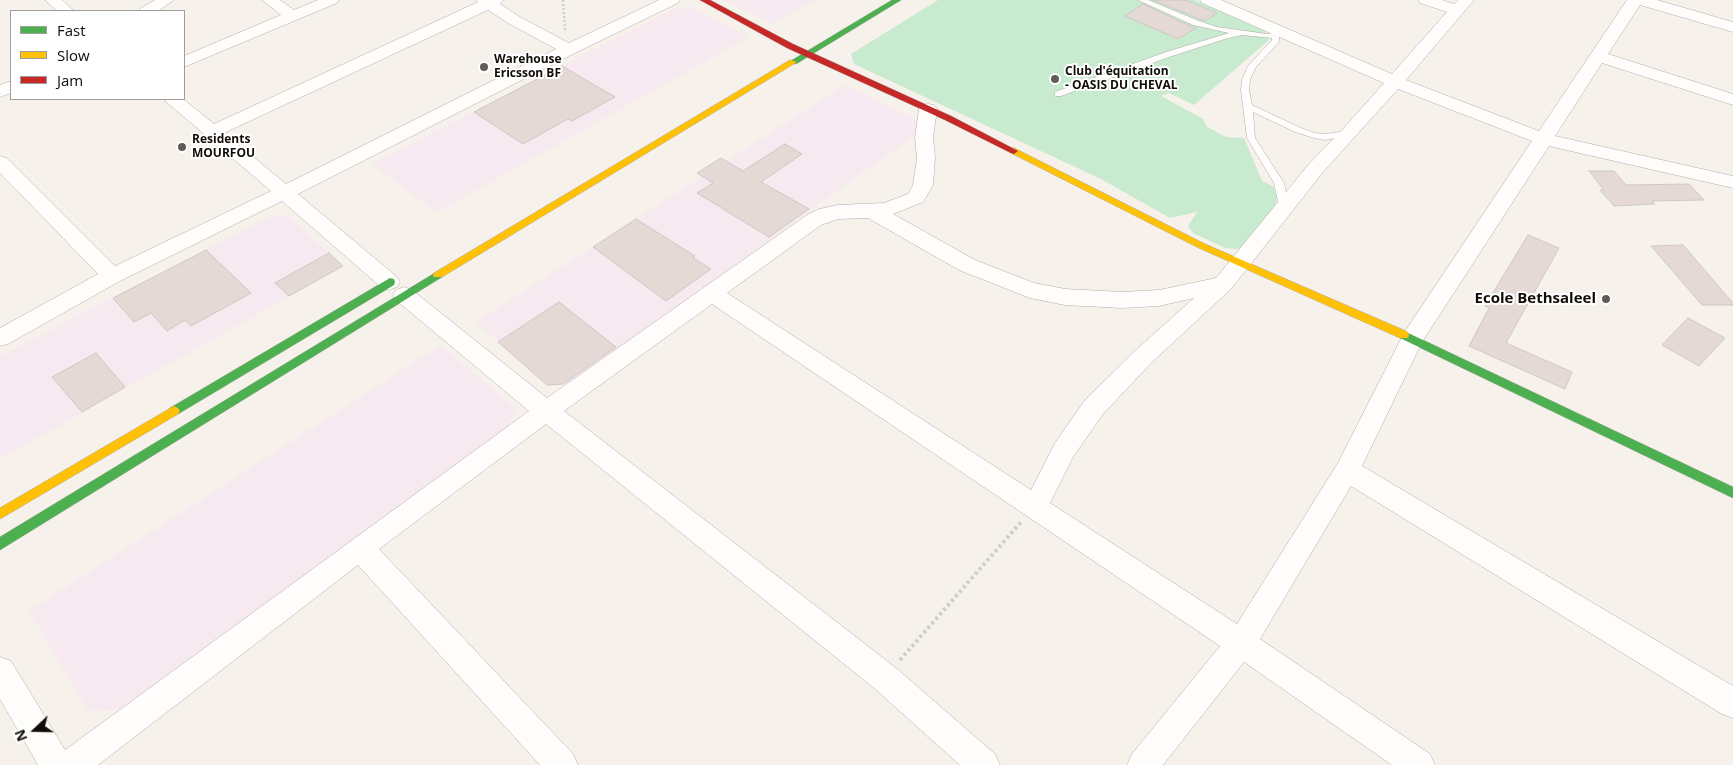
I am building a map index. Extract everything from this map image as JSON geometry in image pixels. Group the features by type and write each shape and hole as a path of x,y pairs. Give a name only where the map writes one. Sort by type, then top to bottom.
{"street":[{"path":"53,0 65,10"},
{"path":"149,10 166,0"},
{"path":"270,0 293,16"},
{"path":"185,62 331,0"},
{"path":"0,338 112,276 285,192 564,47 672,0"},
{"path":"704,0 794,43 809,54 928,109 1239,263 1412,339 1733,493"},
{"path":"0,514 396,285 809,54 897,0"},
{"path":"1208,0 1280,34 1396,82 1543,139 1730,179"},
{"path":"1426,0 1461,5"},
{"path":"1143,765 1241,643 1347,470 1412,339 1635,0"},
{"path":"1640,0 1733,27"},
{"path":"212,132 490,1 514,20 564,47"},
{"path":"1035,507 1064,450 1094,407 1144,356 1223,284 1316,168 1396,82 1461,5"},
{"path":"778,52 794,43"},
{"path":"1598,56 1733,100"},
{"path":"173,100 546,411 885,678 984,765"},
{"path":"72,765 360,548 546,411 826,214 872,211 905,203 916,198 923,185 926,158 924,138 928,109"},
{"path":"0,162 112,276"},
{"path":"872,211 967,264 1030,290 1065,297 1122,300 1159,298 1223,284"},
{"path":"0,544 396,285"},
{"path":"712,293 1241,643 1418,765"},
{"path":"1347,470 1733,703"},
{"path":"360,548 562,765"},
{"path":"0,671 56,765"}],"lane":[{"path":"1142,0 1196,23 1241,33 1280,34"},
{"path":"1058,94 1169,54 1241,33"},
{"path":"1280,34 1252,66 1246,80 1245,90 1251,138 1279,183 1284,206"},
{"path":"1248,106 1298,130 1314,135 1325,136 1351,132"}],"path":[{"path":"563,0 564,47"},
{"path":"885,678 1035,507"}],"shaded area":[{"path":"722,0 815,0 772,24"},
{"path":"690,7 749,37 437,212 372,164 675,8"},
{"path":"845,85 918,120 922,130 569,384 547,385 476,322"},
{"path":"287,215 343,266 0,459 0,356 271,216"},
{"path":"441,345 516,409 509,427 119,710 88,711 29,611"}],"green space":[{"name":"Club d'équitation - OASIS DU CHEVAL","path":"938,0 1195,0 1265,31 1269,40 1194,105 1169,93 1161,96 1203,119 1207,127 1226,137 1244,138 1262,181 1273,186 1277,195 1275,211 1247,245 1237,249 1225,248 1193,233 1188,226 1197,212 1170,218 1101,179 854,64 851,54"}],"building":[{"path":"1153,0 1186,0 1217,13 1205,21"},
{"path":"1143,4 1196,28 1178,39 1125,16"},
{"path":"562,66 615,97 572,121 568,119 523,144 474,112"},
{"path":"785,144 802,154 761,182 809,209 769,237 697,193 713,183 697,173 721,158 743,171"},
{"path":"1589,171 1614,171 1626,185 1689,184 1704,200 1652,201 1655,204 1614,206 1600,190 1604,190"},
{"path":"636,219 695,256 693,258 711,269 666,301 593,247"},
{"path":"1528,235 1559,248 1506,343 1572,372 1565,389 1469,346 1489,308 1485,306"},
{"path":"1683,245 1733,305 1702,305 1651,246"},
{"path":"206,250 251,293 191,326 185,320 167,331 151,313 134,322 113,298"},
{"path":"329,253 343,266 289,296 275,283"},
{"path":"559,302 616,347 563,384 547,385 498,342"},
{"path":"1688,318 1725,338 1699,366 1662,345"},
{"path":"96,353 125,387 82,412 52,377"}],"traffic: fast":[{"path":"793,62 897,0"},
{"path":"0,544 438,275"},
{"path":"174,411 390,282"},
{"path":"1404,335 1733,493"}],"traffic: slow":[{"path":"438,275 793,62"},
{"path":"1014,151 1202,246 1404,335"},
{"path":"0,514 174,411"}],"traffic: jam":[{"path":"704,0 790,46 948,118 1014,151"}],"place":[{"name":"Warehouse Ericsson BF","path":"484,67"},
{"name":"Club d'équitation - OASIS DU CHEVAL","path":"1055,79"},
{"name":"Residents MOURFOU","path":"182,147"},
{"name":"Ecole Bethsaleel","path":"1606,299"}]}
